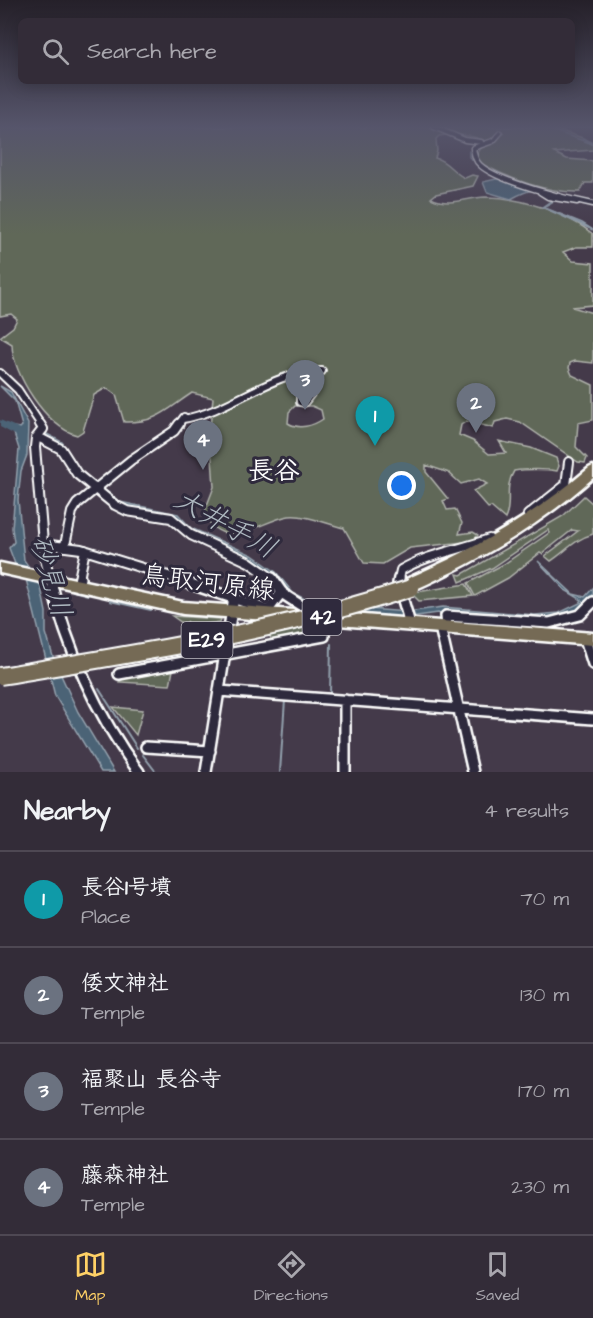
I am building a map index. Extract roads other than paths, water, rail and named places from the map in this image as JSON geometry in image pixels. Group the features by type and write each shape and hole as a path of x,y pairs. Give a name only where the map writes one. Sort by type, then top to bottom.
{"highway":[{"name":"E29","path":"0,671 242,630 410,587 513,533 593,471"},
{"name":"E29","path":"0,676 243,634 360,606 452,571 507,542 563,502 593,477"}],"main road":[{"name":"鳥取河原線","path":"4,569 183,608 231,614 410,622 589,639"}],"street":[{"path":"479,163 483,168 583,202"},
{"path":"540,192 548,197 593,204"},
{"path":"65,545 72,512 131,459 174,431 184,417 223,409 280,380 314,370 322,371 300,393 300,402 304,403 314,390"},
{"path":"0,373 15,385 40,435 61,449 77,474 128,510 171,518 191,535 249,562 271,577 282,592 305,610 324,618 324,636 119,674"},
{"path":"40,435 34,461 43,544 62,627 81,677 119,745 139,772"},
{"path":"410,622 398,583 400,570 418,560 440,557 479,543 516,525 566,485 569,462"},
{"path":"43,544 65,545 86,550 234,597 281,616"},
{"path":"78,586 86,550"},
{"path":"268,610 282,592"},
{"path":"206,772 234,597"},
{"path":"473,772 458,707 444,627 446,616 549,623 580,615 593,602"},
{"path":"589,639 593,664"},
{"path":"219,691 458,707 593,719"},
{"path":"345,700 345,772"},
{"path":"146,747 210,752"}],"water":[{"path":"505,177 539,189 554,201 543,207 593,230 542,207 552,200 537,191 528,191 511,199 487,192 483,182"},
{"path":"0,386 11,392 28,424 27,455 21,471 18,500 24,560 40,583 46,612 46,633 54,660 78,712 114,772 101,772 55,696 26,579 15,564 9,548 14,542 12,528 19,449 12,427 22,426 15,401"},
{"path":"45,433 62,442 81,471 120,502 178,514 191,528 252,555 276,572 293,593 311,602 331,606 407,612 443,607 535,615 559,613 580,603 582,600 565,590 538,561 573,594 585,597 593,588 593,597 579,612 547,621 508,620 438,613 403,618 319,612 286,594 274,577 187,531 181,523 132,510 111,500 74,468 62,448 41,437"}],"waterway":[{"path":"489,169 499,173"},
{"name":"大井手川","path":"0,423 22,434"},
{"name":"砂見川","path":"73,591 88,595"},
{"path":"158,597 198,603"},
{"path":"110,601 151,610"},
{"path":"476,636 539,641"},
{"path":"330,694 331,644"},
{"path":"225,687 328,694"},
{"path":"99,689 137,748"},
{"path":"280,772 285,700"},
{"path":"455,718 467,772"},
{"path":"143,755 156,772"}],"place":[{"name":"福聚山 長谷寺","path":"305,410"},
{"name":"倭文神社","path":"476,433"},
{"name":"長谷1号墳","path":"375,446"},
{"name":"藤森神社","path":"203,470"}],"district":[{"name":"長谷","path":"274,470"}]}
